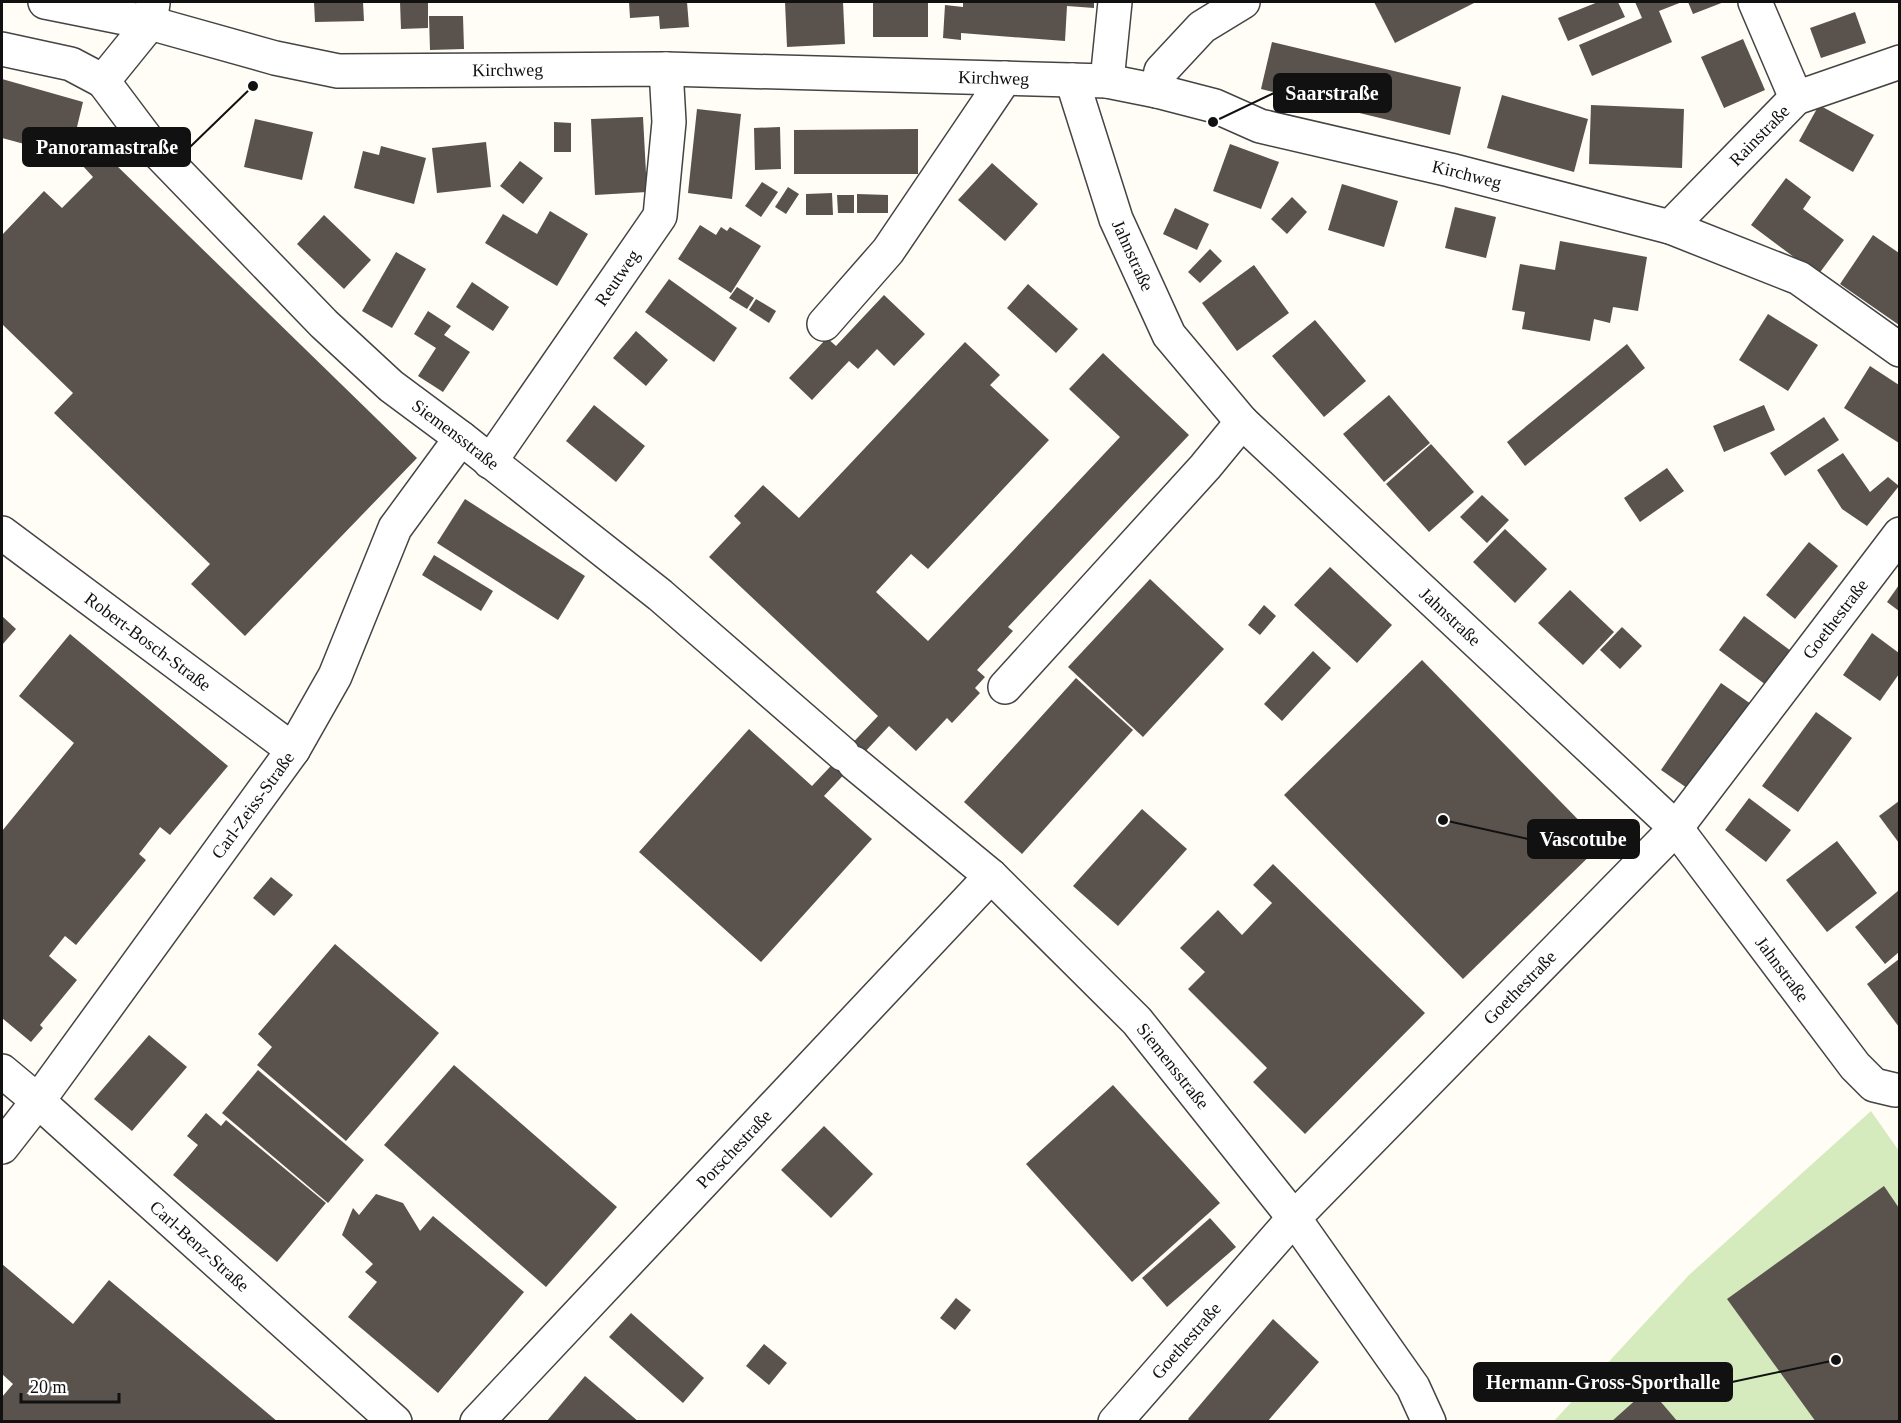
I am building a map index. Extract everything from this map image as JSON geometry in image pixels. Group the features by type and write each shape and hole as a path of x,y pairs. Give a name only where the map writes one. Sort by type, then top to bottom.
{"street":[{"name":"Kirchweg","path":"45,2 151,12 275,58 338,71 666,69 1107,81 1215,106 1260,126 1458,172 1670,227 1799,278 1899,350"},
{"path":"1107,81 1115,2"},
{"path":"1157,91 1161,71 1203,27 1243,2"},
{"path":"1755,2 1796,98"},
{"path":"2,49 71,64 103,81 151,12"},
{"name":"Rainstraße","path":"1670,227 1796,98 1899,62"},
{"name":"Reutweg","path":"490,462 660,216 669,122 666,69"},
{"path":"824,324 888,252 1005,78"},
{"name":"Jahnstraße","path":"1072,80 1116,219 1168,335 1242,422 1676,828 1855,1066 1874,1085 1898,1094"},
{"name":"Siemensstraße","path":"103,81 151,145 324,324 391,386 461,438 660,595 848,759 991,876 1137,1021 1294,1218 1413,1386 1429,1422"},
{"path":"1005,687 1205,467 1242,422"},
{"name":"Carl-Zeiss-Straße","path":"2,1147 38,1101 293,750 335,676 395,528 461,438"},
{"name":"Robert-Bosch-Straße","path":"2,533 293,750"},
{"name":"Goethestraße","path":"1115,1422 1294,1218 1676,828 1899,534"},
{"name":"Porschestraße","path":"477,1422 953,934 991,876"},
{"name":"Carl-Benz-Straße","path":"2,1071 396,1422"}],"green space":[{"path":"1871,1111 1899,1151 1899,1421 1553,1422 1689,1275"}],"building":[{"path":"314,2 363,2 364,21 315,22"},
{"path":"400,2 428,2 428,28 401,29"},
{"path":"629,2 687,2 689,27 660,29 659,16 630,18"},
{"path":"785,2 843,2 845,44 787,47"},
{"path":"873,2 928,2 928,37 873,37"},
{"path":"963,2 1094,2 1094,8 1067,6 1065,41 961,33 961,40 943,38 945,5 963,7"},
{"path":"1374,2 1476,2 1395,43"},
{"path":"1598,2 1618,2 1625,17 1568,41 1558,18"},
{"path":"1635,2 1682,2 1659,11 1672,42 1592,76 1579,45 1642,18"},
{"path":"1688,2 1724,2 1693,14"},
{"path":"1855,12 1866,43 1821,58 1810,28"},
{"path":"429,16 463,16 464,49 430,50"},
{"path":"1743,39 1765,90 1724,108 1701,57"},
{"path":"1272,42 1461,87 1450,135 1261,89"},
{"path":"2,79 83,102 77,127 417,458 245,636 191,584 210,564 54,413 73,393 2,324 2,235 44,191 62,208 93,177 70,152 69,156 2,138"},
{"path":"1502,95 1588,119 1574,172 1487,148"},
{"path":"1591,105 1684,109 1682,168 1589,164"},
{"path":"1819,105 1874,135 1853,172 1799,141"},
{"path":"697,109 741,114 732,199 688,193"},
{"path":"643,117 647,192 595,195 591,119"},
{"path":"255,119 313,132 302,180 244,167"},
{"path":"554,122 571,123 571,152 554,152"},
{"path":"780,127 781,169 755,170 754,128"},
{"path":"918,129 918,174 794,174 794,130"},
{"path":"486,142 491,187 437,193 432,148"},
{"path":"1230,144 1279,162 1261,209 1213,191"},
{"path":"381,146 426,158 414,204 354,188 363,151 379,155"},
{"path":"520,161 543,178 523,204 500,186"},
{"path":"992,163 1038,204 1005,241 958,200"},
{"path":"1786,178 1811,197 1803,209 1844,240 1818,275 1751,225"},
{"path":"762,182 778,192 761,217 745,206"},
{"path":"1342,184 1398,201 1384,247 1328,230"},
{"path":"788,187 799,194 786,214 775,207"},
{"path":"832,193 833,215 806,215 806,194"},
{"path":"857,194 888,195 888,213 857,213"},
{"path":"837,195 854,195 854,213 838,213"},
{"path":"1292,197 1307,212 1287,234 1271,219"},
{"path":"1455,207 1496,217 1486,258 1445,248"},
{"path":"1175,208 1209,224 1197,250 1163,234"},
{"path":"550,211 588,234 557,286 485,243 503,214 537,234"},
{"path":"324,215 371,260 344,289 297,244"},
{"path":"700,225 716,235 721,227 727,231 730,227 761,246 731,293 678,259"},
{"path":"1873,235 1899,253 1899,325 1840,284"},
{"path":"1560,241 1647,257 1638,311 1613,307 1610,323 1594,319 1590,341 1522,329 1525,312 1512,310 1520,264 1555,270"},
{"path":"1210,249 1222,261 1200,283 1188,272"},
{"path":"396,252 426,269 392,328 362,311"},
{"path":"1254,265 1289,313 1237,351 1202,303"},
{"path":"669,279 737,328 714,362 645,312"},
{"path":"472,282 509,307 493,331 456,307"},
{"path":"1028,284 1078,329 1056,353 1007,308"},
{"path":"737,287 754,298 747,309 729,298"},
{"path":"884,295 925,334 894,366 877,349 858,369 849,361 812,400 789,378 827,338 836,346"},
{"path":"756,299 776,311 769,323 749,310"},
{"path":"428,311 451,326 444,335 470,352 443,392 418,376 436,348 414,334"},
{"path":"1768,314 1818,345 1788,391 1739,360"},
{"path":"1315,320 1366,381 1324,417 1272,356"},
{"path":"636,331 668,360 646,386 613,358"},
{"path":"965,342 1000,375 990,385 1049,440 928,569 911,554 876,592 928,641 1120,437 1069,389 1103,353 1189,435 1008,627 1013,631 977,670 985,677 975,688 980,693 952,723 947,718 916,751 889,726 824,796 872,839 761,962 639,852 749,729 812,786 878,716 709,557 741,523 734,516 763,485 799,518"},
{"path":"1627,344 1645,368 1525,466 1507,442"},
{"path":"1870,366 1899,385 1899,443 1844,408"},
{"path":"1389,395 1430,443 1384,482 1343,434"},
{"path":"594,405 645,446 616,482 566,441"},
{"path":"1764,405 1775,430 1724,452 1713,426"},
{"path":"1824,417 1839,440 1785,476 1770,453"},
{"path":"1431,444 1474,492 1429,532 1386,484"},
{"path":"1843,453 1870,492 1888,477 1899,486 1867,526 1842,509 1817,470"},
{"path":"1667,468 1684,491 1640,522 1624,498"},
{"path":"1482,495 1509,520 1487,543 1460,517"},
{"path":"465,499 585,576 558,620 437,543"},
{"path":"1505,529 1547,569 1515,603 1473,562"},
{"path":"1809,542 1838,566 1795,619 1766,595"},
{"path":"434,555 493,591 481,611 422,575"},
{"path":"1330,567 1392,625 1357,663 1294,605"},
{"path":"1150,579 1224,649 1143,737 1068,667"},
{"path":"1899,585 1899,611 1887,602"},
{"path":"1570,590 1614,632 1583,665 1538,623"},
{"path":"1264,605 1276,616 1260,635 1248,625"},
{"path":"2,616 16,629 2,645"},
{"path":"1744,616 1791,651 1766,685 1719,650"},
{"path":"1622,627 1642,646 1620,669 1600,650"},
{"path":"1872,633 1899,653 1899,674 1880,701 1843,675"},
{"path":"70,634 228,766 170,835 160,827 139,854 146,860 76,945 65,936 49,956 77,980 40,1025 43,1028 31,1042 2,1018 2,831 74,743 19,696"},
{"path":"1313,651 1331,668 1282,721 1264,704"},
{"path":"1422,660 1602,844 1463,979 1284,795"},
{"path":"1076,678 1133,730 1022,854 964,802"},
{"path":"1721,683 1751,704 1690,790 1661,770"},
{"path":"1816,712 1852,738 1798,812 1762,786"},
{"path":"1749,798 1791,830 1766,862 1725,830"},
{"path":"1899,801 1899,843 1879,816"},
{"path":"1142,809 1187,849 1118,926 1073,886"},
{"path":"1837,841 1877,893 1827,932 1786,880"},
{"path":"1273,864 1425,1013 1305,1134 1253,1082 1267,1068 1188,989 1205,972 1180,948 1218,910 1242,935 1272,903 1253,885"},
{"path":"271,877 293,895 274,916 253,898"},
{"path":"1899,890 1899,952 1885,964 1855,927"},
{"path":"335,944 439,1033 346,1141 257,1065 272,1047 258,1034"},
{"path":"1899,959 1899,1027 1867,984"},
{"path":"149,1035 187,1067 132,1131 94,1099"},
{"path":"454,1065 617,1207 546,1287 384,1145"},
{"path":"258,1070 364,1160 328,1203 222,1113"},
{"path":"1113,1085 1220,1203 1132,1282 1026,1164"},
{"path":"206,1113 221,1126 226,1120 326,1203 277,1262 173,1175 198,1145 187,1136"},
{"path":"824,1126 873,1174 831,1218 781,1170"},
{"path":"1884,1186 1899,1208 1899,1422 1816,1422 1727,1299"},
{"path":"376,1194 403,1203 420,1231 433,1216 524,1292 438,1393 348,1317 377,1282 365,1272 373,1264 342,1235 353,1208 359,1215"},
{"path":"1210,1218 1236,1247 1167,1307 1142,1278"},
{"path":"2,1264 73,1324 109,1280 278,1422 2,1422 2,1397 13,1384 2,1374"},
{"path":"956,1298 971,1310 955,1330 940,1318"},
{"path":"631,1313 704,1378 683,1403 609,1337"},
{"path":"1273,1319 1319,1362 1267,1422 1191,1422 1188,1419"},
{"path":"764,1344 787,1363 769,1385 746,1366"},
{"path":"585,1376 639,1422 546,1422"},
{"path":"1649,1388 1678,1422 1611,1422"}],"place":[{"name":"Panoramastraße","path":"253,86"},
{"name":"Saarstraße","path":"1213,122"},
{"name":"Vascotube","path":"1443,820"},
{"name":"Hermann-Gross-Sporthalle","path":"1836,1360"}]}
